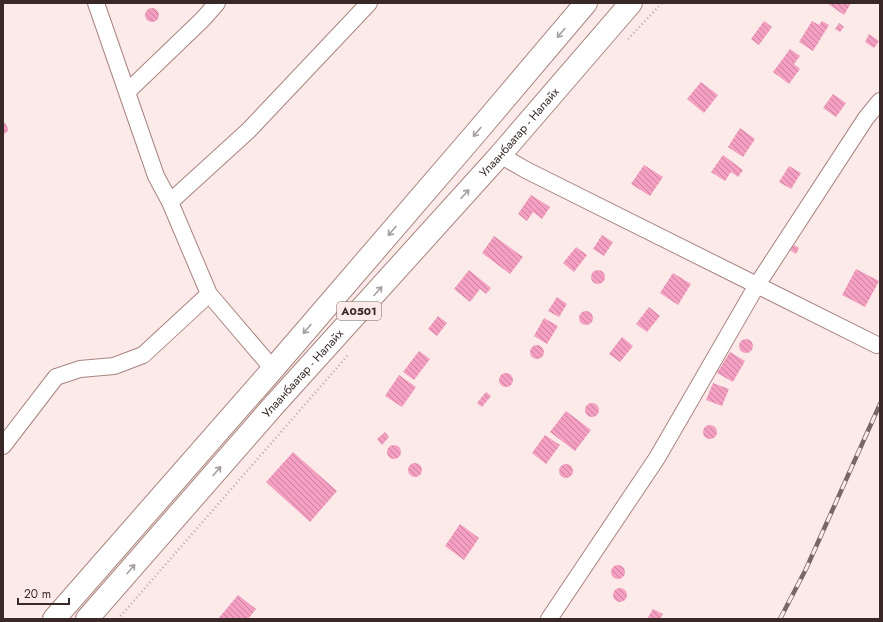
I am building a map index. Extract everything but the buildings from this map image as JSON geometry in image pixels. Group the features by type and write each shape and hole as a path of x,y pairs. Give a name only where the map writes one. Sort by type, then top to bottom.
{"highway":[{"name":"Улаанбаатар - Налайх","path":"54,619 273,369 586,3"},
{"name":"Улаанбаатар - Налайх","path":"87,619 281,398 500,155 631,3"}],"street":[{"path":"96,3 156,176 170,202 209,294 273,369"},
{"path":"127,92 203,19 217,3"},
{"path":"170,202 249,130 369,3"},
{"path":"549,619 657,458 756,285 866,118 880,101"},
{"path":"500,155 526,170 877,345"},
{"path":"3,446 56,377 80,369 114,366 143,355 209,294"}],"railway":[{"path":"780,619 806,569 880,404"}]}
